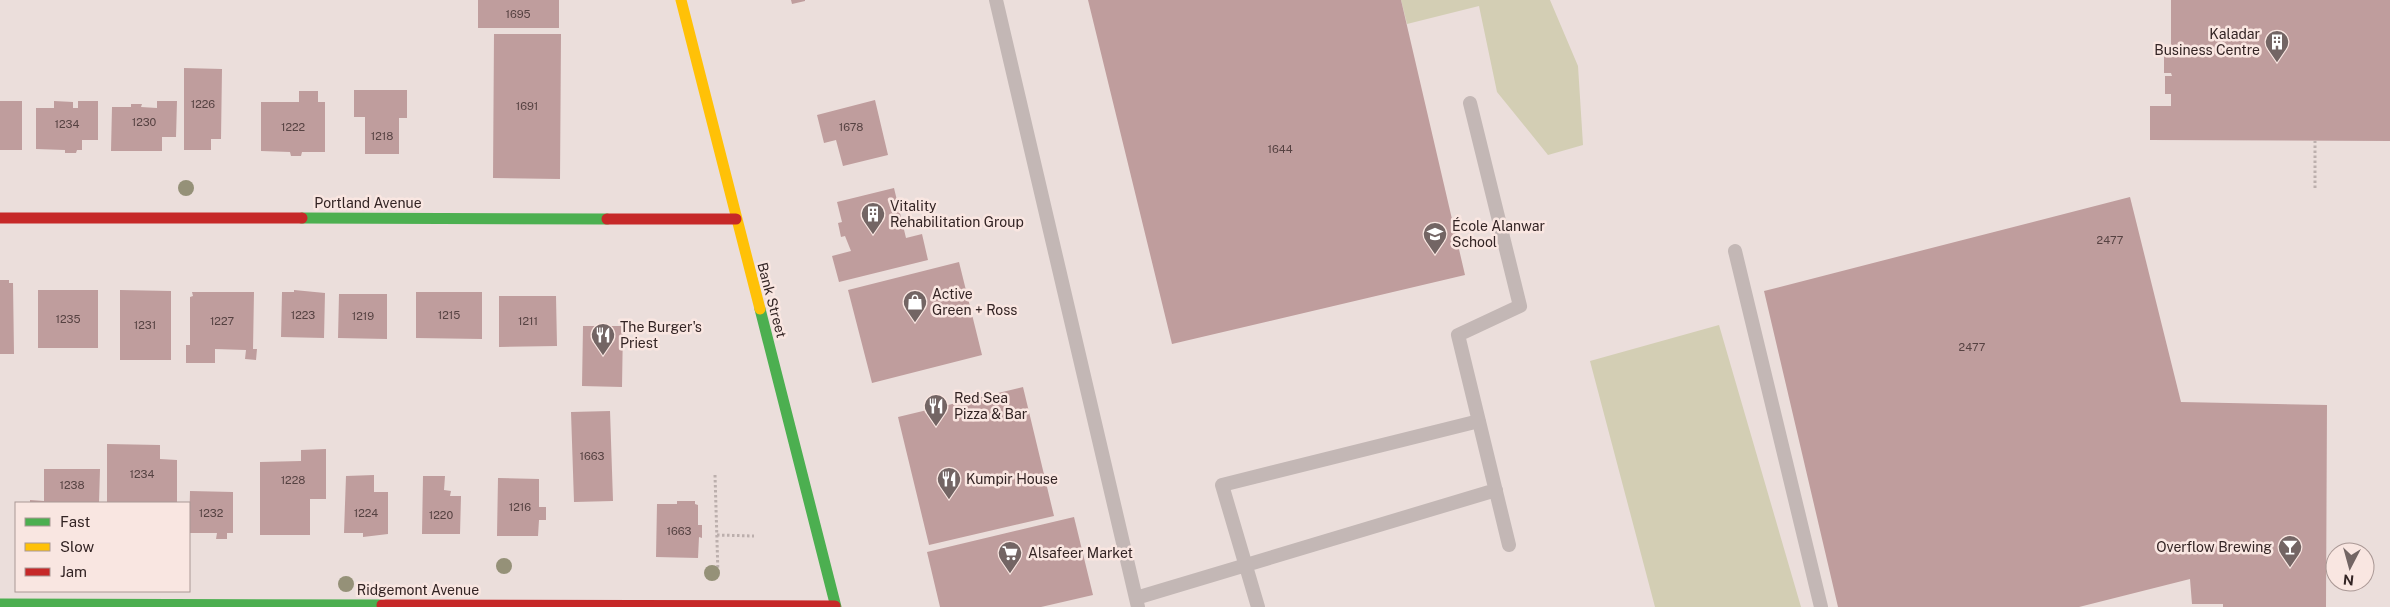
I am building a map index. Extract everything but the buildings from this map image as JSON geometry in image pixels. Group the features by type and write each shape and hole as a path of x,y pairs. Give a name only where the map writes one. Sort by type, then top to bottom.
{"street":[{"name":"Bank Street","path":"681,0 835,606"},
{"name":"Portland Avenue","path":"0,218 736,219"},
{"name":"Ridgemont Avenue","path":"0,604 835,606"}],"lane":[{"path":"996,0 1137,602 1246,563 1496,490"},
{"path":"1470,103 1520,306 1458,335 1509,545"},
{"path":"1735,251 1821,607"},
{"path":"1258,607 1222,485 1478,422"}],"path":[{"path":"2315,140 2315,188"},
{"path":"715,475 719,606"},
{"path":"717,536 754,536"}],"shaded area":[{"path":"1401,0 1550,0 1578,66 1583,145 1548,155 1497,92 1479,6 1407,24"},
{"path":"1719,325 1801,607 1655,607 1590,361"}],"traffic: fast":[{"path":"302,218 607,219"},
{"path":"760,309 836,607"},
{"path":"0,604 382,605"}],"traffic: slow":[{"path":"681,0 760,309"}],"traffic: jam":[{"path":"0,218 302,218"},
{"path":"607,219 736,219"},
{"path":"382,605 835,606"}],"place":[{"name":"Kaladar Business Centre","path":"2277,63"},
{"name":"Vitality Rehabilitation Group","path":"873,235"},
{"name":"École Alanwar School","path":"1435,255"},
{"name":"Active Green + Ross","path":"915,323"},
{"name":"The Burger's Priest","path":"603,356"},
{"name":"Red Sea Pizza & Bar","path":"936,427"},
{"name":"Kumpir House","path":"949,500"},
{"name":"Overflow Brewing","path":"2290,568"},
{"name":"Alsafeer Market","path":"1010,574"}]}
